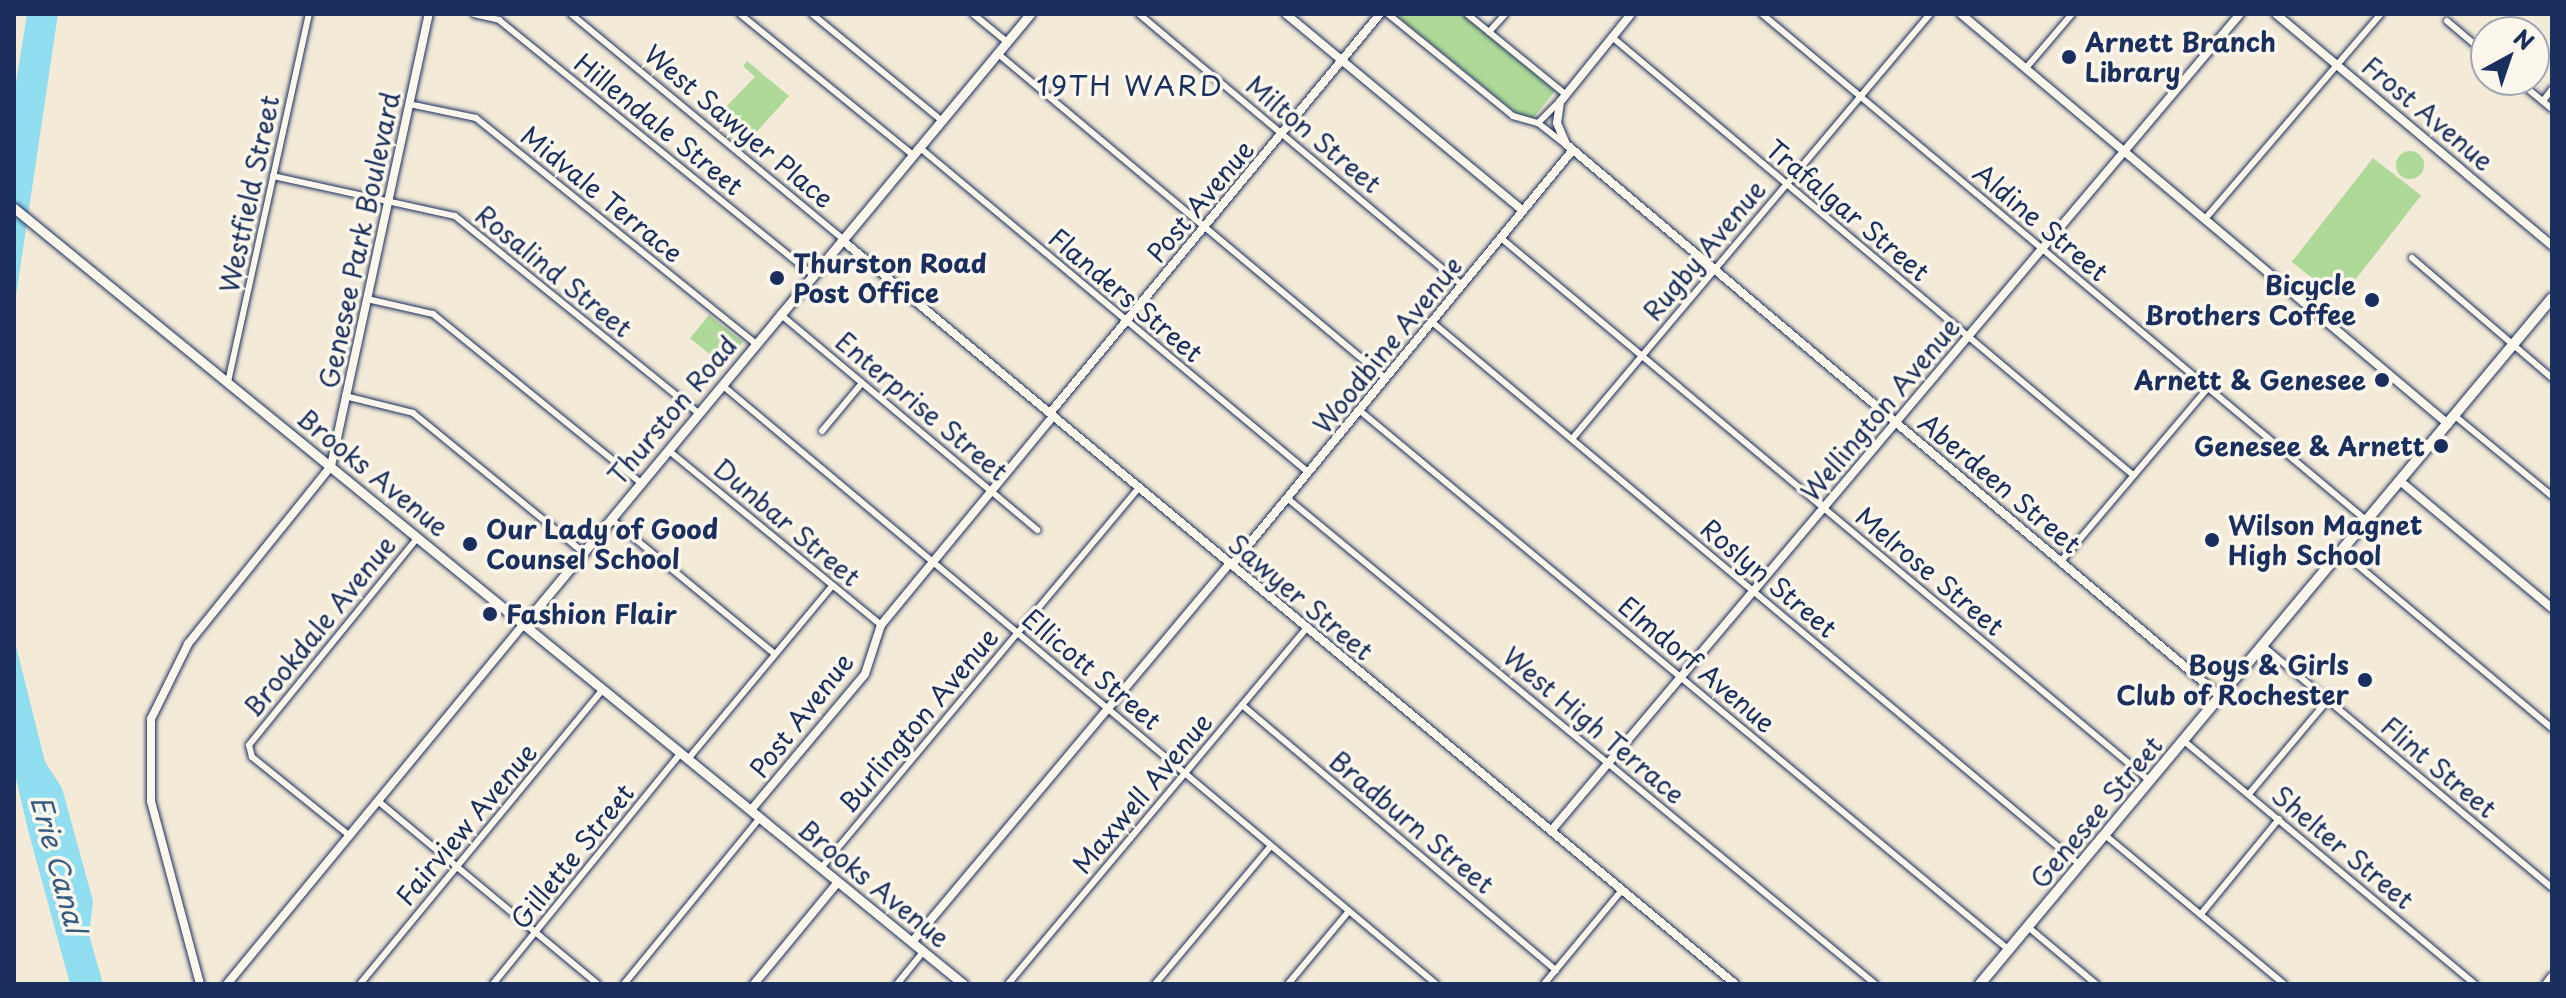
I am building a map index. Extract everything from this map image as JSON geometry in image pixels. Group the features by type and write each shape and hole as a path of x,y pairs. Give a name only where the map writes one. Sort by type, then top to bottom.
{"main road":[{"name":"Thurston Road","path":"524,624 1030,14"},
{"name":"Brooks Avenue","path":"14,208 963,984"},
{"name":"Genesee Street","path":"1980,984 2552,298"}],"street":[{"name":"Westfield Street","path":"228,382 309,14"},
{"name":"Genesee Park Boulevard","path":"200,984 151,801 151,719 188,644 331,466 429,14"},
{"name":"Hillendale Street","path":"474,14 499,20 813,275"},
{"name":"West Sawyer Place","path":"571,14 842,240"},
{"name":"Flanders Street","path":"740,14 916,151 1308,472"},
{"path":"812,14 941,120"},
{"path":"973,14 1007,42"},
{"name":"Milton Street","path":"1139,14 1462,285"},
{"path":"1286,14 1523,211"},
{"name":"Post Avenue","path":"751,810 865,674 881,625 993,491 1126,321 1380,14"},
{"name":"Aberdeen Street","path":"1388,14 1513,116 1538,123 1571,149 2221,697"},
{"path":"1467,14 1564,96"},
{"path":"1489,32 1505,14"},
{"path":"1538,123 1631,14"},
{"name":"Aldine Street","path":"1762,14 2367,521"},
{"name":"Rugby Avenue","path":"1572,439 1930,14"},
{"path":"1961,14 2205,219 2452,420 2552,496"},
{"path":"2026,68 2072,14"},
{"name":"Wellington Avenue","path":"1551,831 2240,14"},
{"name":"Frost Avenue","path":"2276,14 2552,246"},
{"path":"2205,219 2381,14"},
{"path":"2447,21 2470,40"},
{"name":"Trafalgar Street","path":"1612,37 2133,475"},
{"path":"997,53 1385,378"},
{"path":"2543,101 2552,89"},
{"path":"1564,96 1557,123 1571,149"},
{"path":"2537,96 2552,109"},
{"name":"Midvale Terrace","path":"409,104 476,118 756,344"},
{"name":"Woodbine Avenue","path":"912,942 1287,498 1571,149"},
{"name":"Rosalind Street","path":"273,176 455,216 698,413"},
{"name":"Melrose Street","path":"1501,238 2150,781"},
{"name":"Sawyer Street","path":"842,240 1735,984"},
{"path":"2412,258 2552,378"},
{"path":"367,299 433,314 641,483"},
{"name":"Enterprise Street","path":"780,314 1037,530"},
{"name":"Roslyn Street","path":"1432,322 2080,865"},
{"path":"822,431 862,383"},
{"name":"Ellicott Street","path":"722,385 1436,984"},
{"path":"2062,560 2208,388"},
{"path":"345,396 413,413 583,552"},
{"name":"Elmdorf Avenue","path":"1359,410 2009,950"},
{"name":"Dunbar Street","path":"668,450 881,625"},
{"path":"2400,481 2552,608"},
{"name":"Burlington Avenue","path":"821,868 1139,488"},
{"name":"West High Terrace","path":"1287,498 1875,984"},
{"path":"611,519 775,654"},
{"name":"Brookdale Avenue","path":"350,836 252,757 249,745 418,537"},
{"path":"2342,552 2552,728"},
{"name":"Gillette Street","path":"493,984 684,756 832,586"},
{"name":"Thurston Road","path":"227,984 524,624"},
{"name":"Maxwell Avenue","path":"1008,984 1307,628"},
{"name":"Flint Street","path":"2263,646 2552,888"},
{"name":"Fairview Avenue","path":"360,984 603,689"},
{"path":"2249,794 2328,700"},
{"name":"Bradburn Street","path":"1242,705 1556,970"},
{"name":"Shelter Street","path":"2184,741 2475,984"},
{"path":"378,801 598,984"},
{"name":"Post Avenue","path":"624,984 760,818"},
{"path":"2201,914 2279,819"},
{"path":"2105,835 2284,984"},
{"path":"1155,984 1271,846"},
{"path":"754,984 838,882"},
{"path":"1544,984 1622,890"},
{"path":"1288,984 1349,911"},
{"path":"2028,927 2096,984"},
{"path":"897,984 923,952"},
{"path":"2545,984 2552,975"},
{"path":"1420,984 1426,976"}],"green space":[{"path":"1395,14 1461,14 1555,91 1533,118 1520,116"},
{"path":"747,61 789,96 751,138 721,112 755,77 743,66"},
{"path":"2410,151 2420,155 2424,165 2420,175 2410,179 2400,175 2396,165 2400,155"},
{"path":"2373,158 2421,196 2340,300 2292,262"},
{"path":"709,315 742,342 724,365 690,338"}],"water":[{"path":"27,14 58,14 14,309 14,95"},
{"name":"Erie Canal","path":"14,638 45,762 62,788 93,901 89,935 103,984 70,984 28,830 14,770"}],"place":[{"name":"Arnett Branch Library","path":"2069,57"},
{"name":"Thurston Road Post Office","path":"777,278"},
{"name":"Bicycle Brothers Coffee","path":"2372,300"},
{"name":"Arnett & Genesee","path":"2382,380"},
{"name":"Genesee & Arnett","path":"2441,446"},
{"name":"Wilson Magnet High School","path":"2212,540"},
{"name":"Our Lady of Good Counsel School","path":"470,544"},
{"name":"Fashion Flair","path":"490,614"},
{"name":"Boys & Girls Club of Rochester","path":"2365,680"}],"district":[{"name":"19TH WARD","path":"1130,85"}]}
